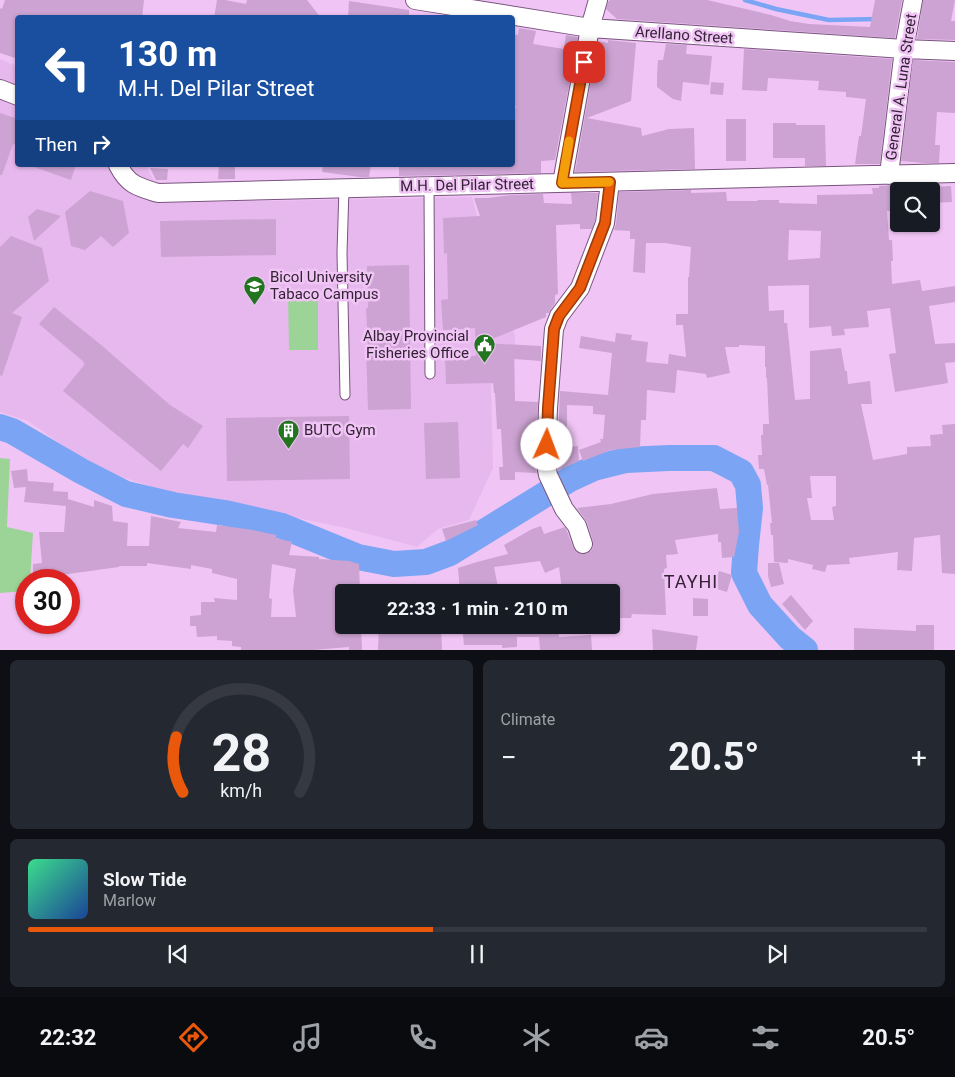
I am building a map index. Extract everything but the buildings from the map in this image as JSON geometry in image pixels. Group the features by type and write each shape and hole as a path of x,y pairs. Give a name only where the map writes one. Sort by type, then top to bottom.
{"street":[{"name":"Arellano Street","path":"415,0 509,15"},
{"path":"562,183 590,28 598,1"},
{"name":"General A. Luna Street","path":"888,175 913,3"},
{"name":"Arellano Street","path":"515,16 590,28 906,41 955,51"},
{"path":"0,89 15,95"},
{"name":"M.H. Del Pilar Street","path":"119,167 129,182 158,193 955,173"},
{"path":"583,544 576,526 564,509 548,475 546,464 548,408 554,329 559,316 580,288 605,223 610,182"}],"lane":[{"path":"429,186 430,374"},
{"path":"344,188 342,254 345,395"}],"shaded area":[{"name":"Bicol University Tabaco Campus","path":"0,59 15,65 15,167 147,167 154,181 156,203 472,197 515,335 515,383 491,384 493,468 469,520 438,529 417,547 346,528 169,492 112,474 65,447 28,421 0,412"}],"green space":[{"path":"288,294 318,294 318,350 289,350"},
{"path":"0,458 10,459 7,527 33,533 31,569 15,569 15,592 0,593"}],"waterway":[{"path":"745,0 776,9 829,20 877,19"},
{"path":"0,427 12,431 81,471 126,494 282,526 358,557 394,564 426,562 450,553 570,479 594,468 626,460 714,458 741,472 748,485 750,508 744,573 760,605 790,638 805,650"}],"slow traffic":[{"path":"569,141 562,183 609,182"}],"place":[{"name":"Bicol University Tabaco Campus","path":"254,305"},
{"name":"Albay Provincial Fisheries Office","path":"485,364"},
{"name":"BUTC Gym","path":"288,449"}],"district":[{"name":"TAYHI","path":"691,581"}],"route":[{"path":"547,445 554,329 559,316 580,288 605,223 608,204 610,182 562,183 584,62"}]}
